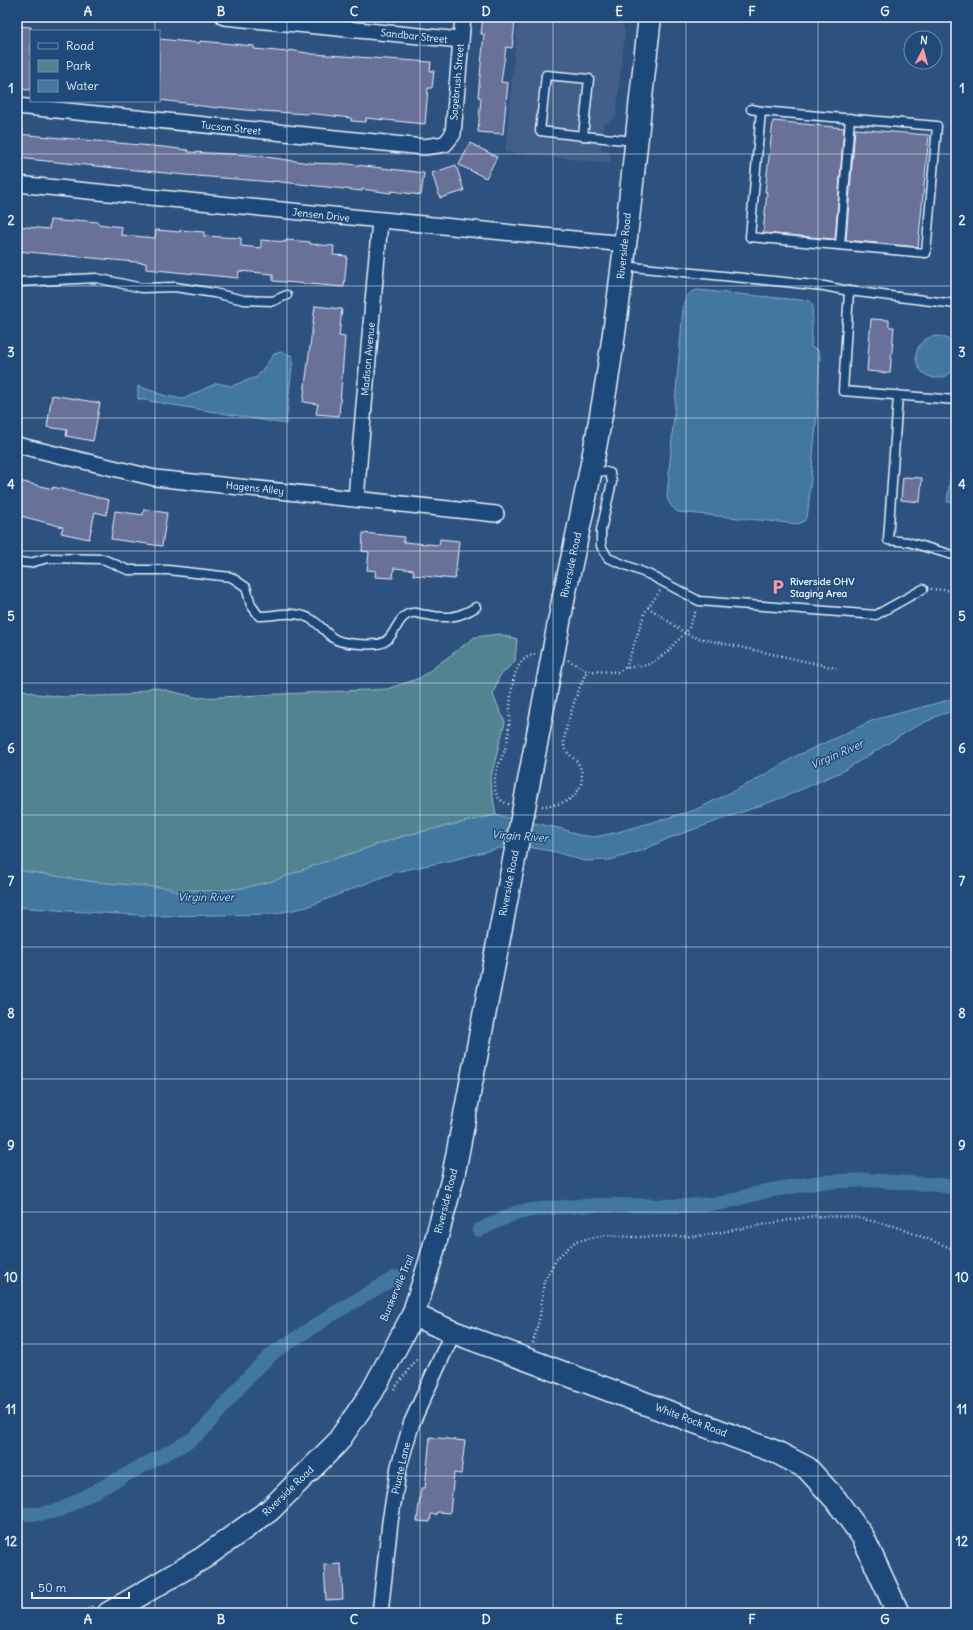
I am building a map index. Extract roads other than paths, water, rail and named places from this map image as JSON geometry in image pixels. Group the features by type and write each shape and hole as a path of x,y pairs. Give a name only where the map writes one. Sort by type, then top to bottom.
{"main road":[{"name":"Riverside Road","path":"109,1613 203,1558 270,1510 337,1443 372,1392 413,1315 430,1262 453,1177 564,596 590,469 612,348 650,17"},
{"name":"White Rock Road","path":"413,1315 454,1332 776,1452 807,1468 836,1500 862,1537 898,1613"}],"street":[{"name":"Sandbar Street","path":"224,17 461,40"},
{"name":"Sagebrush Street","path":"444,144 453,134 463,17"},
{"name":"Tucson Street","path":"17,106 424,147 444,144"},
{"name":"Jensen Drive","path":"17,184 625,244"},
{"name":"Madison Avenue","path":"356,498 380,221"},
{"name":"Hagens Alley","path":"17,445 155,478 356,498 496,514"},
{"name":"Piuate Lane","path":"380,1613 390,1522 399,1466 412,1422 454,1332"}],"lane":[{"path":"582,136 589,79 546,74 540,131 582,136 636,141"},
{"path":"751,109 937,126 926,253 750,237 761,110"},
{"path":"840,245 850,118"},
{"path":"622,266 824,286 849,291 956,304"},
{"path":"17,282 96,278 142,288 176,287 214,293 244,300 273,301 287,295"},
{"path":"849,291 843,391 956,400"},
{"path":"898,396 888,540 908,542 956,556"},
{"path":"590,469 610,473 612,482 601,530 601,546 608,558 650,574 699,601 876,614 923,588"},
{"path":"17,562 30,563 48,558 103,559 128,570 168,570 231,577 246,587 251,605 259,616 272,616 291,613 310,618 334,639 354,644 379,644 392,636 403,616 412,613 443,618 464,614 476,607"}],"water":[{"path":"697,290 810,301 813,305 811,347 818,350 820,355 817,413 808,511 805,520 799,524 678,512 669,502 667,497 683,309 689,295"},
{"path":"933,336 941,336 949,339 955,345 958,357 955,369 949,375 941,378 933,378 925,375 919,369 916,361 916,353 919,345 925,339"},
{"path":"281,352 293,356 286,424 138,399 138,386 166,396 183,399 217,383 231,386 257,377 274,354"},
{"path":"956,438 956,503 947,502 953,446"},
{"name":"Virgin River","path":"956,698 956,711 942,714 913,728 843,771 784,797 667,839 641,851 610,860 584,861 556,852 528,847 499,848 453,860 395,872 307,907 274,914 157,916 17,907 17,870 94,882 169,888 176,892 190,890 216,891 243,888 273,881 407,835 496,815 563,829 578,835 595,837 618,832 695,810 754,781 796,756 874,720"}],"waterway":[{"path":"479,1230 517,1212 597,1205 687,1206 722,1203 766,1191 821,1182 868,1180 939,1185 956,1188"},
{"path":"17,1512 40,1514 62,1509 191,1440 204,1429 250,1375 273,1353 333,1314 396,1277"}],"place":[{"name":"Riverside OHV Staging Area","path":"778,587"}]}
